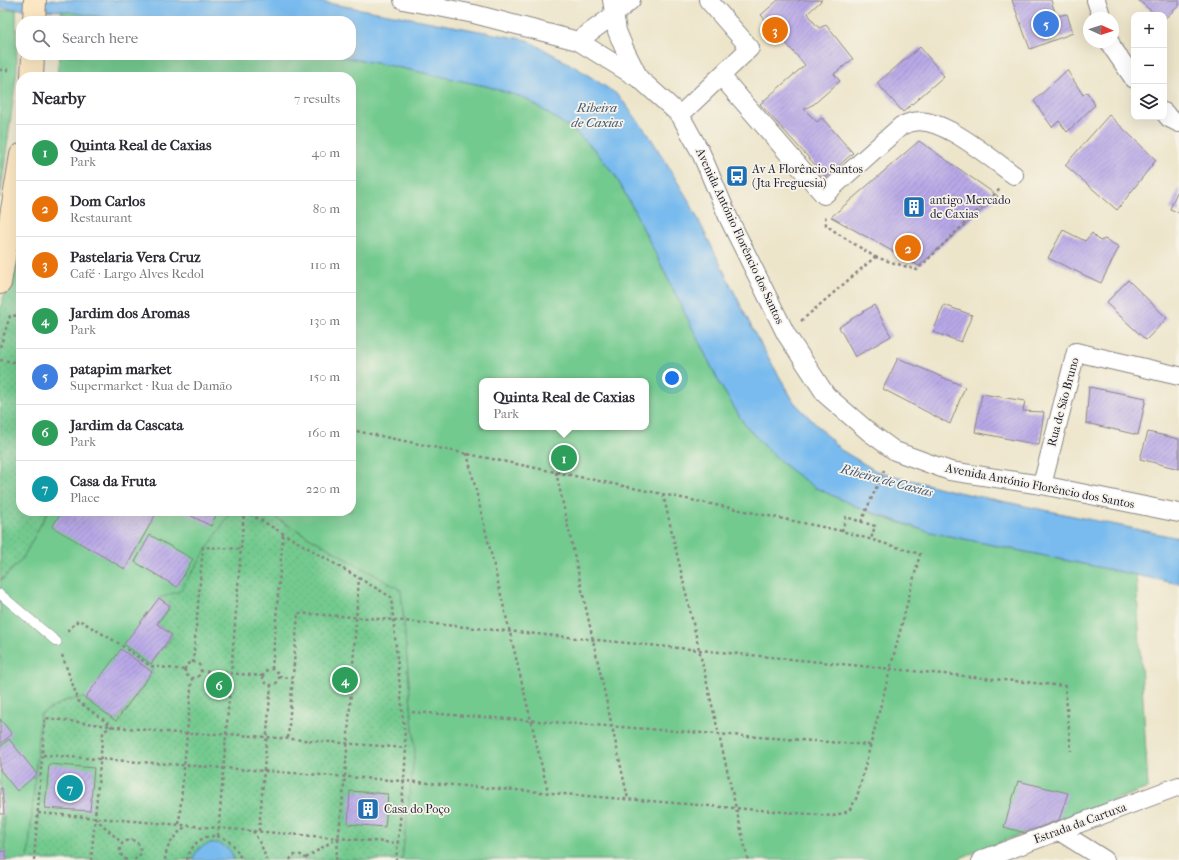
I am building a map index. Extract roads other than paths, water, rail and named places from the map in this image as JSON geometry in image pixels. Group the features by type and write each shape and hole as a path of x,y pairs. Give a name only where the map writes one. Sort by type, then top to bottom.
{"main road":[{"path":"32,72 33,60"},
{"path":"0,283 16,186"}],"street":[{"name":"Avenida António Florêncio dos Santos","path":"403,0 474,14 578,41 640,80 680,115 701,152 729,218 786,334 826,394 869,432 895,451 950,471 1042,485 1179,513"},
{"path":"578,41 613,7 631,0"},
{"path":"1096,0 1100,12"},
{"path":"680,115 750,48 717,3"},
{"path":"613,7 617,31 640,80"},
{"path":"1113,48 1131,75"},
{"path":"720,76 824,195 901,126 914,121 940,125 956,133 1014,175"},
{"path":"1167,116 1179,123"},
{"name":"Rua de São Bruno","path":"1042,485 1076,352 1179,376"},
{"name":"Estrada da Cartuxa","path":"981,860 1179,786"},
{"path":"1059,831 1105,860"}],"lane":[{"path":"0,594 57,642"}],"water":[{"name":"Ribeira de Caxias","path":"0,0 310,0 527,40 577,68 618,95 649,135 689,201 756,336 794,402 841,450 876,471 953,491 1179,538 1179,584 926,531 862,509 814,487 788,468 765,447 743,422 721,386 633,208 615,175 594,149 573,130 525,98 486,86 356,59 356,16 95,16 62,11 0,8"},
{"path":"215,843 228,848 232,853 234,860 193,860 196,852 201,847 207,844"}],"place":[{"name":"patapim market","path":"1046,24"},
{"name":"Pastelaria Vera Cruz","path":"775,30"},
{"name":"Av A Florêncio Santos (Jta Freguesia)","path":"737,176"},
{"name":"antigo Mercado de Caxias","path":"914,207"},
{"name":"Dom Carlos","path":"908,248"},
{"name":"Quinta Real de Caxias","path":"564,458"},
{"name":"Jardim dos Aromas","path":"345,680"},
{"name":"Jardim da Cascata","path":"219,685"},
{"name":"Casa da Fruta","path":"70,788"},
{"name":"Casa do Poço","path":"368,809"}]}
